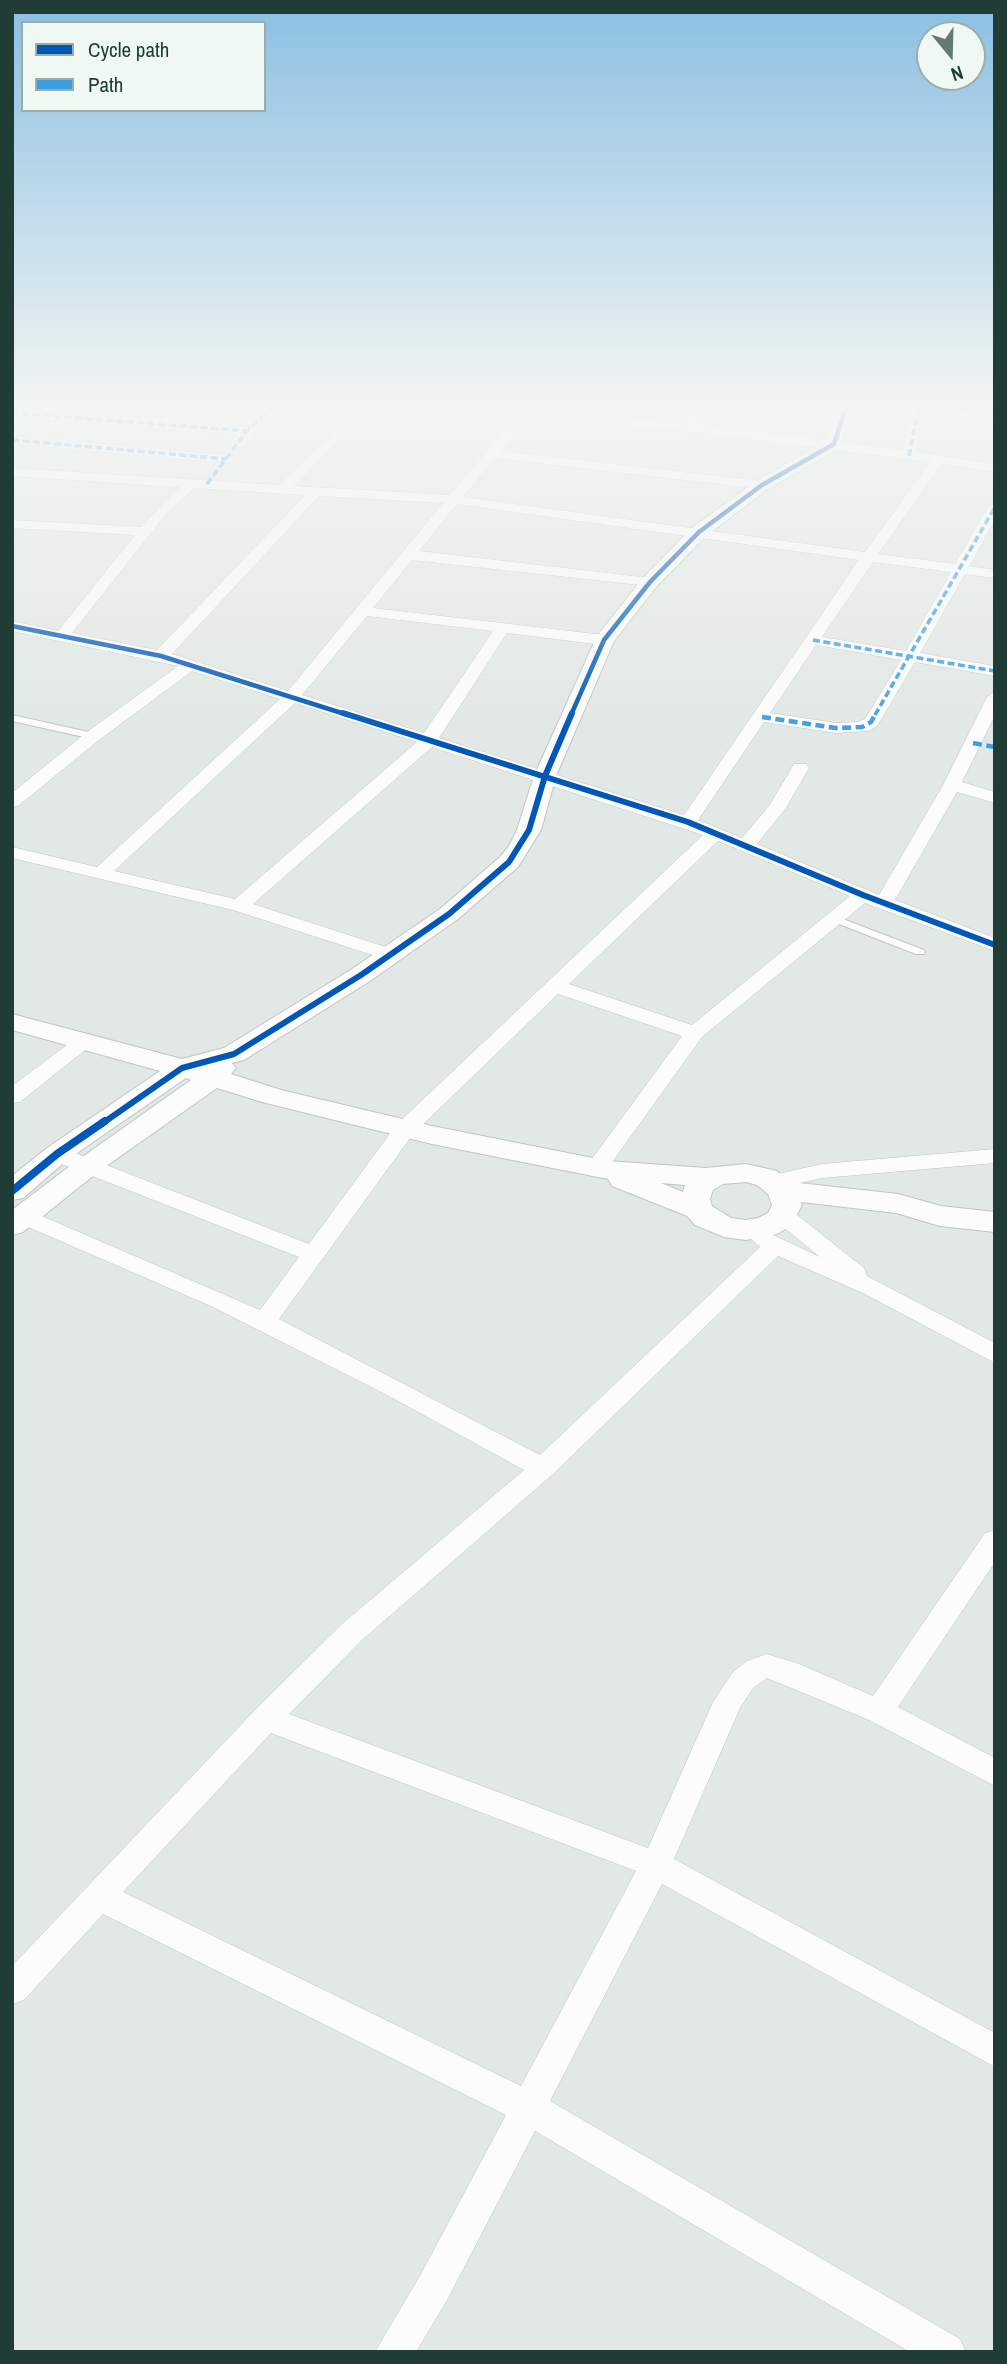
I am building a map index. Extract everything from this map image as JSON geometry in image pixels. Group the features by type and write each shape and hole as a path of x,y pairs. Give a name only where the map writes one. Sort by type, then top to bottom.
{"street":[{"path":"62,636 158,514"},
{"path":"161,656 294,514"},
{"path":"100,874 292,697 444,514"},
{"path":"568,514 995,574"},
{"path":"16,1211 88,1166 212,1078 234,1054 449,914 509,862 520,848 528,830 545,776 604,640 650,582 699,531 722,514"},
{"path":"688,822 899,514"},
{"path":"762,717 836,728 862,727 871,722 991,514"},
{"path":"16,528 145,531"},
{"path":"411,555 650,582"},
{"path":"364,611 604,640"},
{"path":"12,626 161,656 688,822 863,895 995,944"},
{"path":"239,906 428,741 502,629"},
{"path":"813,640 995,671"},
{"path":"12,802 93,736 190,665"},
{"path":"884,903 952,785 995,697"},
{"path":"974,743 995,747"},
{"path":"746,845 776,808 800,768"},
{"path":"952,785 995,798"},
{"path":"264,1322 405,1129 716,833"},
{"path":"12,852 239,906 391,954"},
{"path":"603,1169 695,1033 863,895"},
{"path":"553,986 695,1033"},
{"path":"12,1021 405,1129 603,1169 710,1178 738,1172 753,1174 872,1287"},
{"path":"12,1097 83,1042"},
{"path":"16,1211 57,1154 182,1068 234,1054"},
{"path":"57,1154 313,1254"},
{"path":"746,1230 771,1225 781,1200 822,1171 995,1156"},
{"path":"603,1169 698,1209 717,1225 746,1230 872,1287 995,1354"},
{"path":"698,1209 695,1194 710,1178"},
{"path":"781,1200 887,1219 940,1216 995,1222"},
{"path":"16,1211 220,1300 543,1468"},
{"path":"12,1989 267,1718 352,1632 543,1468 776,1245"},
{"path":"879,1711 995,1540"},
{"path":"394,2352 434,2287 656,1865 728,1702 743,1680 757,1669 767,1666 789,1672 879,1711 995,1773"},
{"path":"267,1718 656,1865 995,2051"},
{"path":"99,1896 527,2107 947,2352"}],"lane":[{"path":"12,718 93,736"},
{"path":"835,919 920,952"}],"marked path":[{"path":"762,717 836,728 862,727 871,722 991,514"},
{"path":"813,640 995,671"},
{"path":"973,743 995,747"}],"cycle path":[{"path":"12,1191 57,1154 182,1068 234,1054 361,975 449,914 509,862 529,830 545,776 604,640 650,582 699,532 723,514"},
{"path":"12,626 161,656 688,822 863,895 995,945"}]}
